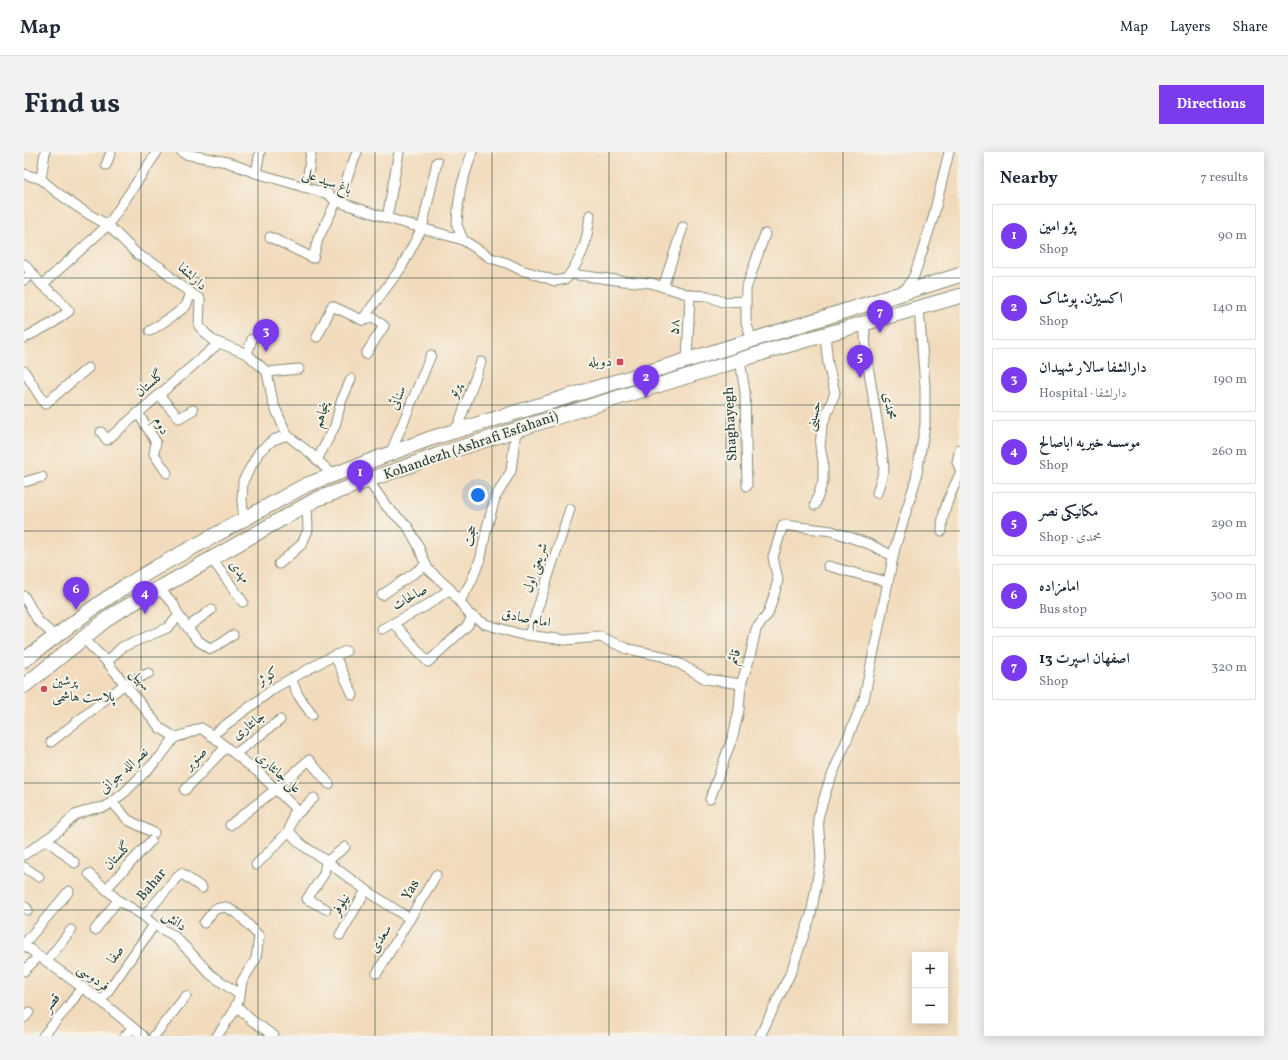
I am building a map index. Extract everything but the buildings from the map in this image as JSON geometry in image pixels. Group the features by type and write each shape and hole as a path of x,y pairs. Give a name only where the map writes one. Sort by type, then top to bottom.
{"main road":[{"name":"Kohandezh (Ashrafi Esfahani)","path":"24,660 100,603 157,567 306,485 391,452 456,431 960,275"},
{"name":"Kohandezh (Ashrafi Esfahani)","path":"24,686 112,615 317,499 438,455 516,430 740,360 960,296"},
{"path":"643,374 647,389"},
{"path":"145,597 141,594 147,582 200,550 204,542"},
{"path":"58,659 62,649 78,634 108,611 110,607 107,602 100,603"}],"street":[{"path":"24,174 41,178 46,152"},
{"path":"106,165 110,152"},
{"path":"42,285 108,225 157,152"},
{"name":"باغ سید علی","path":"182,152 185,154 203,155 227,162 256,173 328,194 336,201 387,218 463,240 491,258 555,282 566,279 570,274"},
{"path":"256,173 260,152"},
{"path":"303,187 308,175 311,152"},
{"path":"270,237 313,258 318,239 344,186 357,152"},
{"path":"387,218 399,152"},
{"path":"463,240 457,225 458,208 461,187 472,152"},
{"path":"904,292 914,276 925,243 949,152"},
{"path":"362,320 401,268 422,228 437,162"},
{"name":"دارلشفا","path":"41,178 52,189 80,210 108,225 138,255 160,267 178,284 200,299 199,326 212,340 247,354 267,372"},
{"path":"570,274 576,267 584,248 588,234 590,215"},
{"path":"663,287 683,227"},
{"path":"752,340 746,322 746,289 765,234"},
{"path":"24,264 42,285 56,296 69,311 53,323 24,338"},
{"path":"24,280 32,273"},
{"path":"570,274 651,283 690,295 708,296 723,302 746,301"},
{"path":"150,332 186,306 191,293"},
{"name":"۵۸","path":"687,360 690,295"},
{"path":"317,337 332,306 362,320 374,318 384,326 366,354"},
{"path":"760,1036 791,972 811,915 821,858 818,818 828,785 864,699 893,556 916,479 925,425 925,387 919,308"},
{"name":"محمدی","path":"864,324 867,360 884,469 877,493"},
{"name":"حسینی","path":"815,505 823,480 823,461 820,447 822,426 835,393 828,364 825,335"},
{"path":"247,354 252,339"},
{"name":"گلستان","path":"101,432 106,440 219,343"},
{"name":"سنائی","path":"391,452 431,355"},
{"name":"Shaghayegh","path":"740,360 745,392 747,486"},
{"name":"پرتو","path":"456,431 481,362"},
{"path":"24,371 45,404 88,368"},
{"path":"299,369 267,372 273,403 287,435 333,475"},
{"name":"پنجاهم","path":"317,460 335,426 341,402 351,379"},
{"path":"159,395 179,418 193,410"},
{"name":"دوم","path":"138,413 156,442 154,454 167,473"},
{"name":"حجت","path":"460,601 481,557 486,531 496,498 511,472 516,430"},
{"path":"244,520 242,500 244,481 259,452 273,440 287,435"},
{"path":"960,449 957,462 960,469"},
{"path":"942,531 942,519 947,501 960,474"},
{"path":"24,482 42,477"},
{"name":"امام صادق","path":"368,480 387,507 408,527 418,545 428,569 450,589 469,614 485,624 529,635 564,640 600,637 628,649 662,656 680,664 706,679 741,684"},
{"path":"279,564 302,544 308,530 307,505"},
{"name":"شریعتی اول","path":"529,635 570,509"},
{"name":"قائم","path":"710,800 733,736 739,710 741,684 750,657 756,629 768,614 778,580 773,557 783,525 832,531 869,544 893,556"},
{"name":"مهدی","path":"212,559 243,602"},
{"path":"382,595 426,565"},
{"path":"828,566 888,582"},
{"path":"159,589 173,603 179,616 198,640 212,649 233,636"},
{"name":"صالحات","path":"382,629 426,606 450,589"},
{"path":"24,596 38,621 55,636"},
{"path":"188,627 211,610"},
{"path":"108,662 122,647 167,628 179,616"},
{"path":"394,623 428,662 468,625 472,616"},
{"name":"سهیل","path":"83,638 108,662 160,728 175,737"},
{"name":"کوثر","path":"211,736 276,687 346,651"},
{"path":"335,656 353,695"},
{"path":"51,742 125,684 148,672"},
{"path":"290,679 298,695 312,715"},
{"name":"جانثاری","path":"235,754 280,720"},
{"name":"علی جانثاری","path":"175,737 184,736 191,731 200,728 259,773 295,808 289,831"},
{"name":"نصرالله جوانی","path":"24,854 61,829 75,815 92,809 105,807 124,793 160,758 175,737"},
{"name":"صنوبر","path":"185,790 226,747"},
{"path":"230,825 276,789 309,760 329,784"},
{"path":"293,818 314,798"},
{"name":"گلستان","path":"106,889 152,837 128,820 112,802"},
{"path":"256,865 289,831 298,842 410,919"},
{"path":"46,839 75,863"},
{"path":"326,909 307,899 324,874 326,862 345,847"},
{"path":"24,867 39,877"},
{"name":"Bahar","path":"144,916 181,873 202,888"},
{"name":"دانش","path":"89,874 118,900 144,916 154,925 173,935 210,974 240,995"},
{"name":"Yas","path":"410,919 436,875"},
{"name":"نیلوفر","path":"340,935 366,890"},
{"path":"24,944 69,891"},
{"path":"96,930 118,900"},
{"name":"دانش","path":"204,922 215,909 226,907 239,915 259,936 256,959 242,981 240,995 234,1014 217,1036"},
{"name":"سعدی","path":"377,973 410,919"},
{"name":"صفا","path":"101,1001 154,925"},
{"path":"24,971 43,958 71,930"},
{"name":"فردوسی","path":"24,944 101,1001 143,1036"},
{"name":"قصر","path":"43,1036 67,1008 82,987"},
{"path":"154,1036 186,996"},
{"path":"236,1005 250,1019 274,1036"},
{"path":"125,1036 133,1028"}],"place":[{"name":"اصفهان اسپرت 13","path":"880,333"},
{"name":"دارالشفا سالار شهیدان","path":"266,352"},
{"name":"دوبله","path":"620,362"},
{"name":"مکانیکی نصر","path":"860,378"},
{"name":"اکسیژن. پوشاک","path":"646,398"},
{"name":"پژو امین","path":"360,493"},
{"name":"امامزاده","path":"76,610"},
{"name":"موسسه خیریه اباصالح","path":"145,614"},
{"name":"پرشین پلاست هاشمی","path":"44,689"}]}
